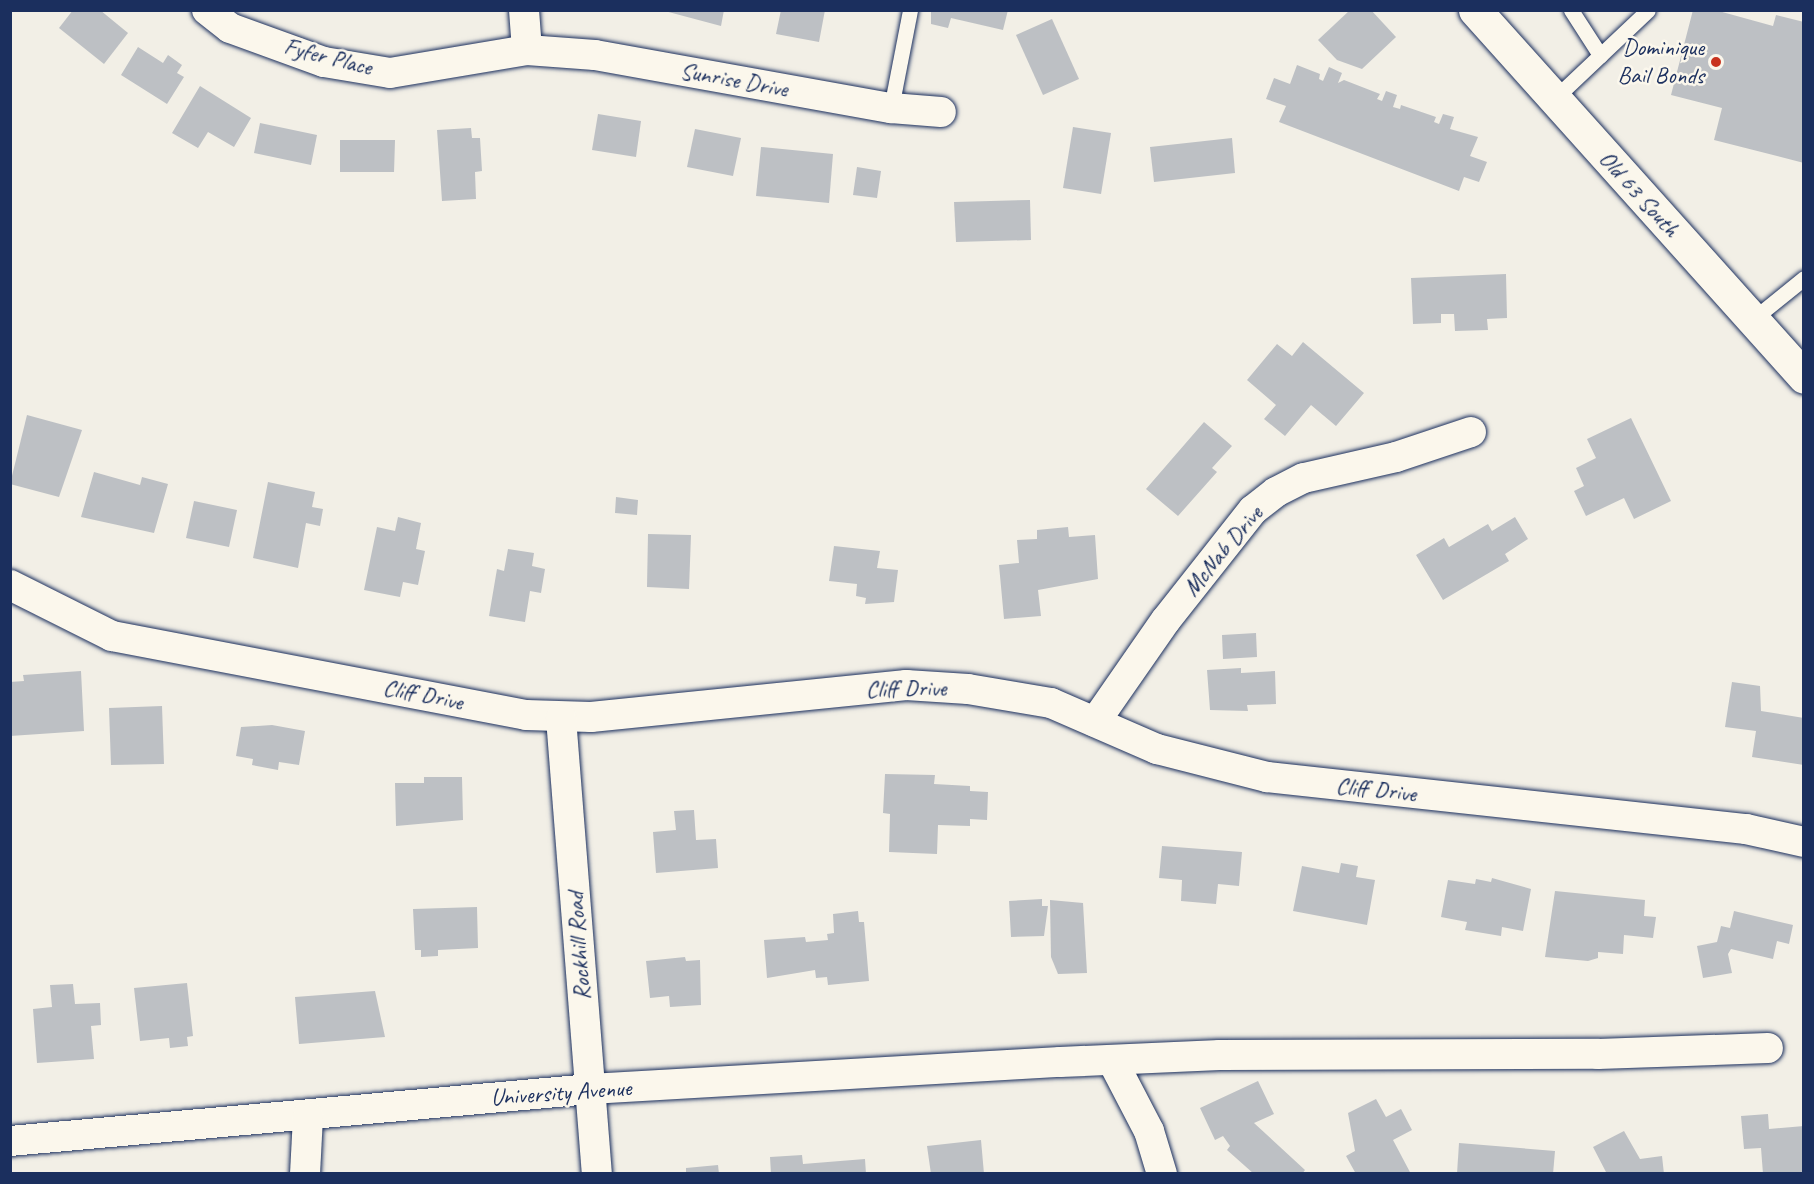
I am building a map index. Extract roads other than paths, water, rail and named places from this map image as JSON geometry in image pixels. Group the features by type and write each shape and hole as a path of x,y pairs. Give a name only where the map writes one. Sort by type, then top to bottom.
{"main road":[{"name":"Old 63 South","path":"1475,10 1803,377"}],"street":[{"name":"Fyfer Place","path":"207,10 230,28 324,62 390,73 527,50"},
{"path":"524,10 527,50"},
{"name":"Sunrise Drive","path":"527,50 595,55 891,108 941,112"},
{"name":"McNab Drive","path":"1095,722 1166,620 1253,510 1276,492 1304,478 1396,457 1471,432"},
{"name":"Cliff Drive","path":"10,585 112,636 561,718 906,686 1010,694 1051,703 1157,748 1267,777 1746,829 1803,842"},
{"name":"Rockhill Road","path":"561,718 597,1173"},
{"name":"University Avenue","path":"10,1141 590,1089 1112,1060 1684,1053 1768,1047"},
{"path":"1112,1060 1137,1102 1162,1173"},
{"path":"305,1173 308,1116"}],"lane":[{"path":"891,108 910,10"},
{"path":"1571,10 1600,55"},
{"path":"1554,99 1648,10"},
{"path":"1752,320 1803,278"}],"place":[{"name":"Dominique Bail Bonds","path":"1716,62"}]}
